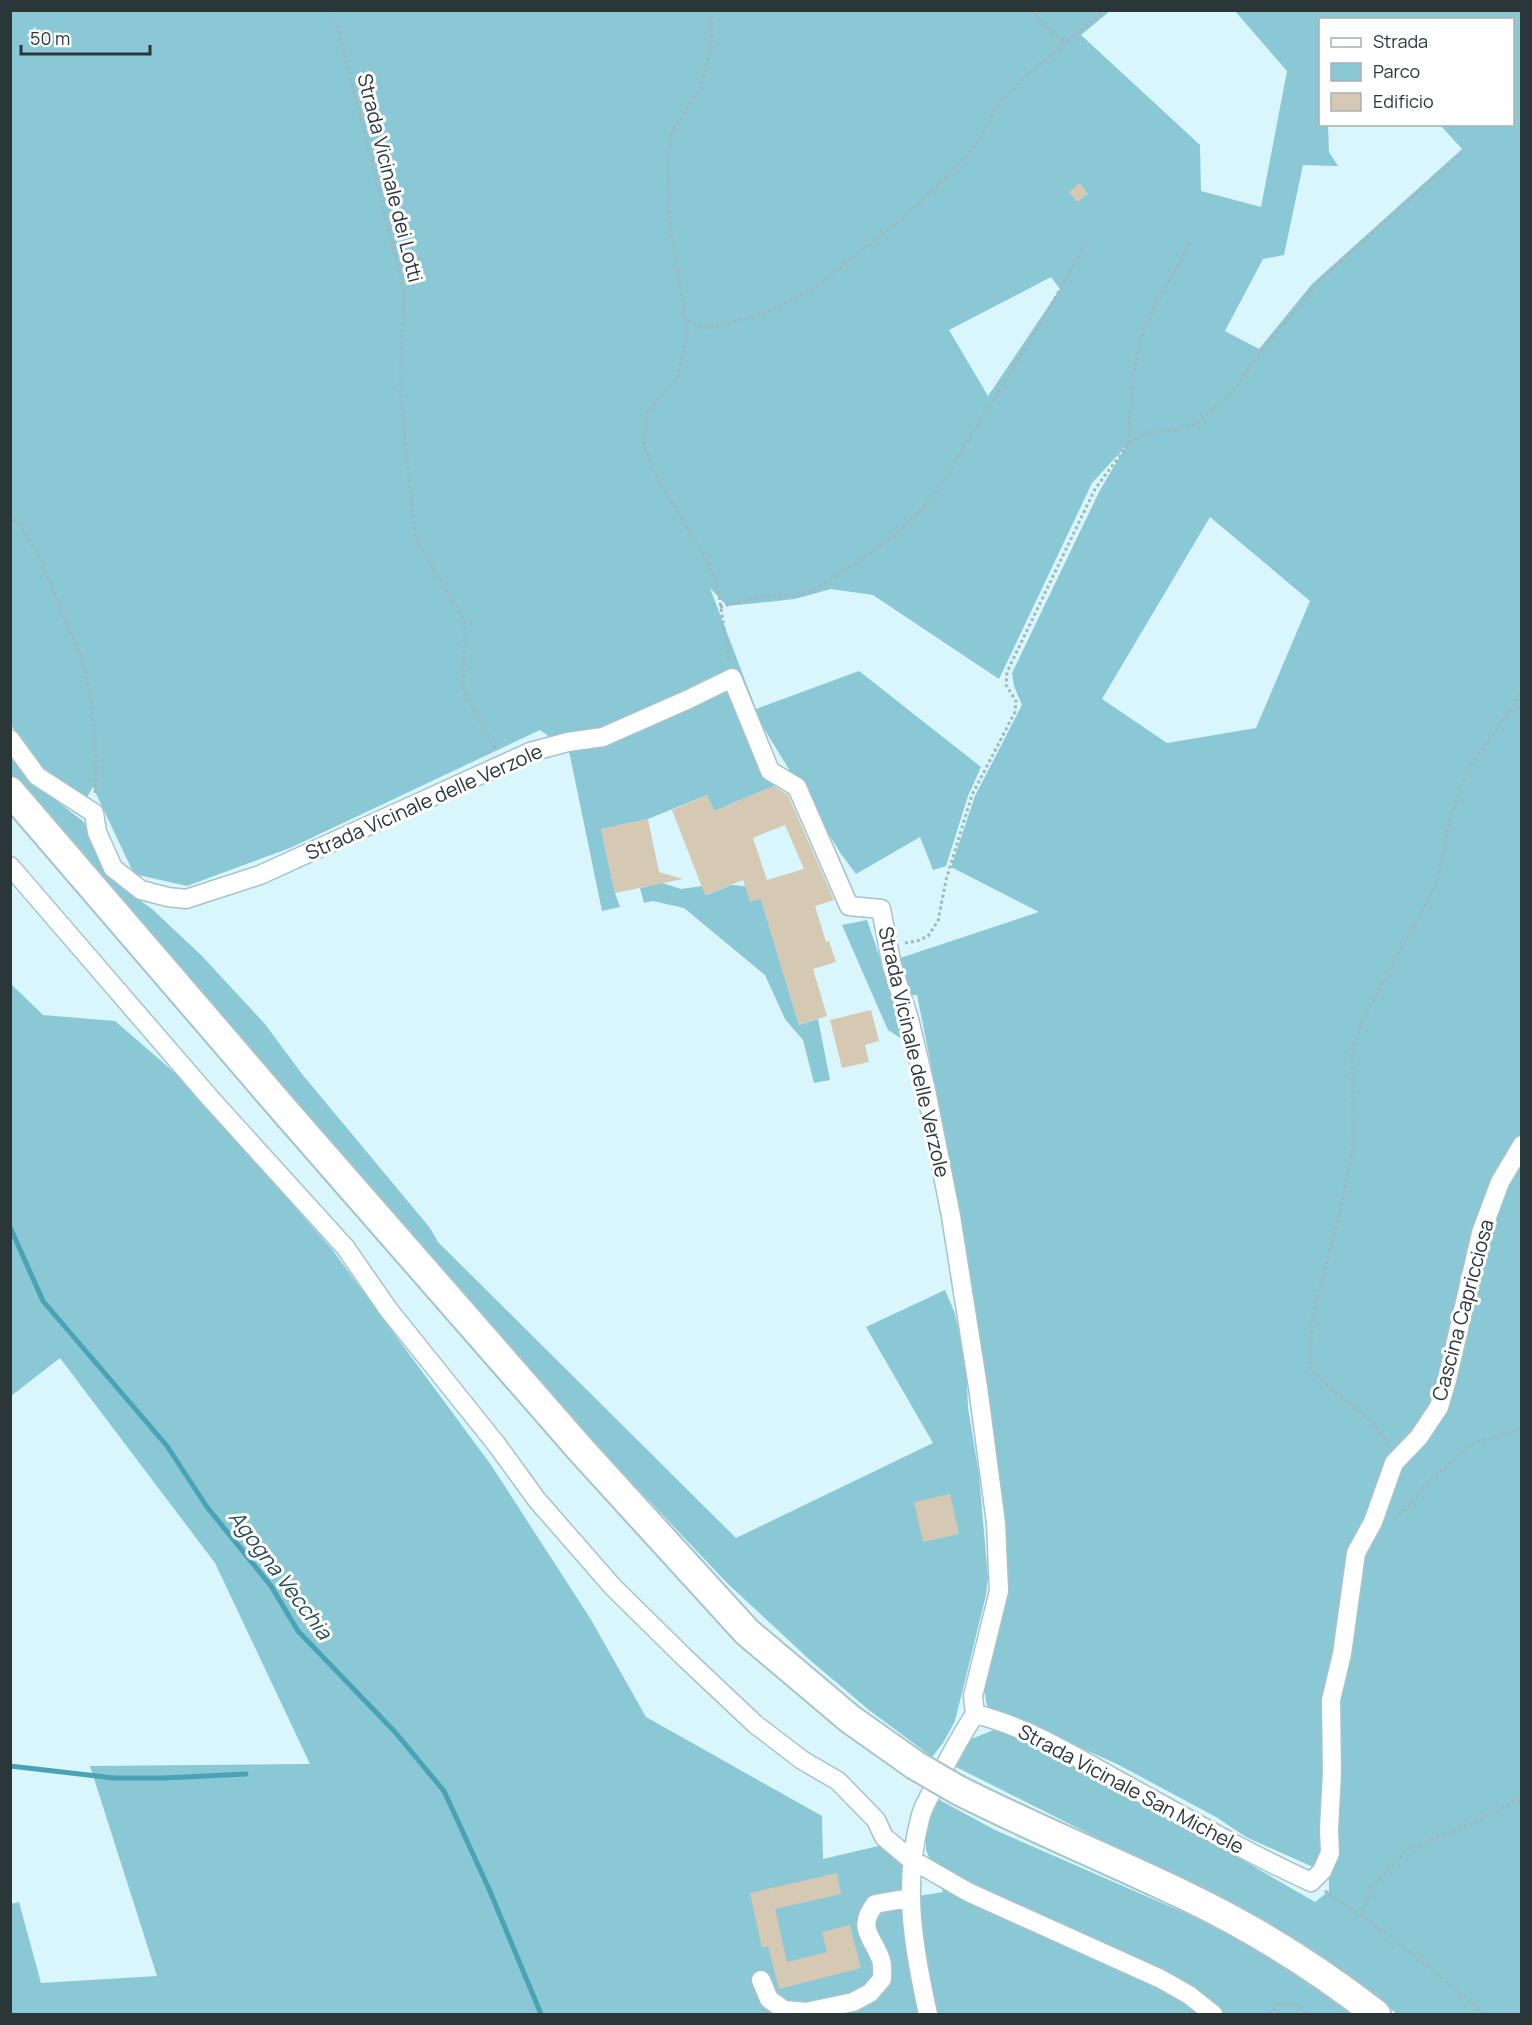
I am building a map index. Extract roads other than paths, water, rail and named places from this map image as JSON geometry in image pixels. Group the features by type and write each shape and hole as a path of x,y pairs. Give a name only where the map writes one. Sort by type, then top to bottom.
{"main road":[{"path":"10,791 558,1424 740,1623 850,1719 915,1765 1002,1813 1188,1897 1271,1942 1348,1992 1377,2014"}],"street":[{"name":"Strada Vicinale delle Verzole","path":"10,739 37,776 94,813 97,832 113,868 141,890 168,897 186,898 260,875 530,752 567,742 603,737 732,678 770,771 797,787 849,906 881,909 888,945 921,1070 951,1216 978,1387 996,1523 999,1591 973,1696 975,1714"},
{"path":"10,866 210,1098 345,1247 388,1309 497,1445 537,1500 613,1587 755,1724 802,1760 838,1781 876,1820 884,1837 914,1861 968,1892 1161,1979 1189,1995 1214,2014"},
{"name":"Cascina Capricciosa","path":"1311,1882 1322,1871 1330,1853 1331,1700 1342,1654 1356,1553 1370,1528 1394,1463 1419,1437 1439,1407 1481,1233 1500,1182 1521,1145"},
{"path":"928,2014 915,1952 910,1898 914,1861 922,1813 954,1747 975,1714"},
{"name":"Strada Vicinale San Michele","path":"975,1714 996,1719 1043,1739 1267,1862 1311,1882"},
{"path":"761,1980 769,2000 784,2010 806,2012 853,2001 870,1993 882,1979 882,1962 866,1934 867,1914 875,1904 910,1898"}],"waterway":[{"name":"Agogna Vecchia","path":"10,1227 43,1301 167,1446 207,1507 271,1586 298,1631 395,1732 444,1791 489,1889 541,2014"},
{"path":"10,1766 114,1778 246,1774"}]}
